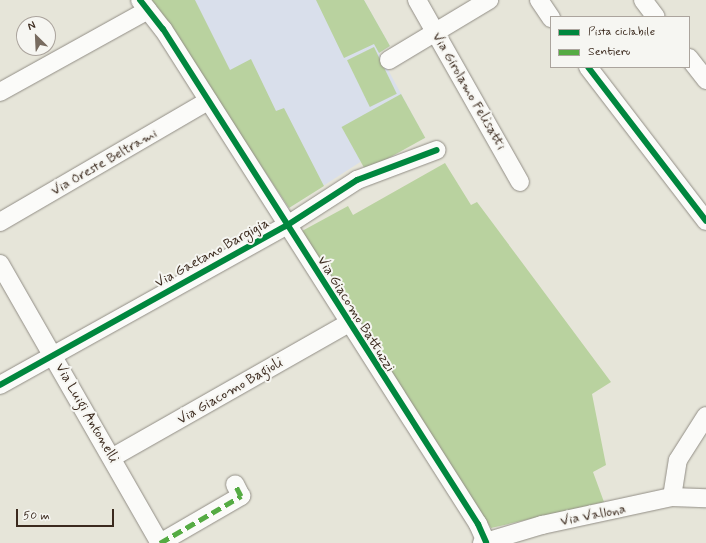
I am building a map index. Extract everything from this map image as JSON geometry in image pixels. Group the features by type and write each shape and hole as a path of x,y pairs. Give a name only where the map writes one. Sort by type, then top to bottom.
{"street":[{"name":"Via Girolamo Felisatti","path":"417,0 520,182"},
{"path":"389,60 489,0"},
{"path":"539,0 550,16"},
{"path":"643,0 655,16"},
{"path":"0,92 144,5"},
{"name":"Via Giacomo Battuzzi","path":"144,5 208,102 347,324 478,524 484,542"},
{"path":"690,59 706,80"},
{"path":"589,68 706,221"},
{"name":"Via Oreste Beltrami","path":"0,222 208,102"},
{"name":"Via Gaetano Bargigia","path":"0,384 286,226 357,180 437,150"},
{"name":"Via Luigi Antonelli","path":"0,264 113,457 160,543"},
{"name":"Via Giacomo Bagioli","path":"113,457 347,324"},
{"path":"672,497 678,460 706,416"},
{"path":"160,543 241,496 235,484"},
{"name":"Via Vallona","path":"484,542 542,525 672,497 706,498"}],"shaded area":[{"path":"151,0 364,0 390,46 379,53 425,138 370,161 368,157 289,208"}],"green space":[{"path":"151,0 195,0 230,70 251,59 276,111 284,108 324,186 289,208"},
{"path":"316,0 364,0 390,46 379,53 374,44 344,58"},
{"path":"374,47 397,94 370,107 347,60"},
{"path":"401,94 425,138 366,171 342,127"},
{"path":"445,163 471,205 477,202 611,382 592,394 606,465 593,472 604,502 491,528 302,231 348,206 353,215"}],"marked path":[{"path":"160,543 241,496 235,484"}],"cycle path":[{"path":"140,0 163,29 478,524 486,542"},
{"path":"589,68 706,221"},
{"path":"0,385 286,226 357,180 437,150"}]}
